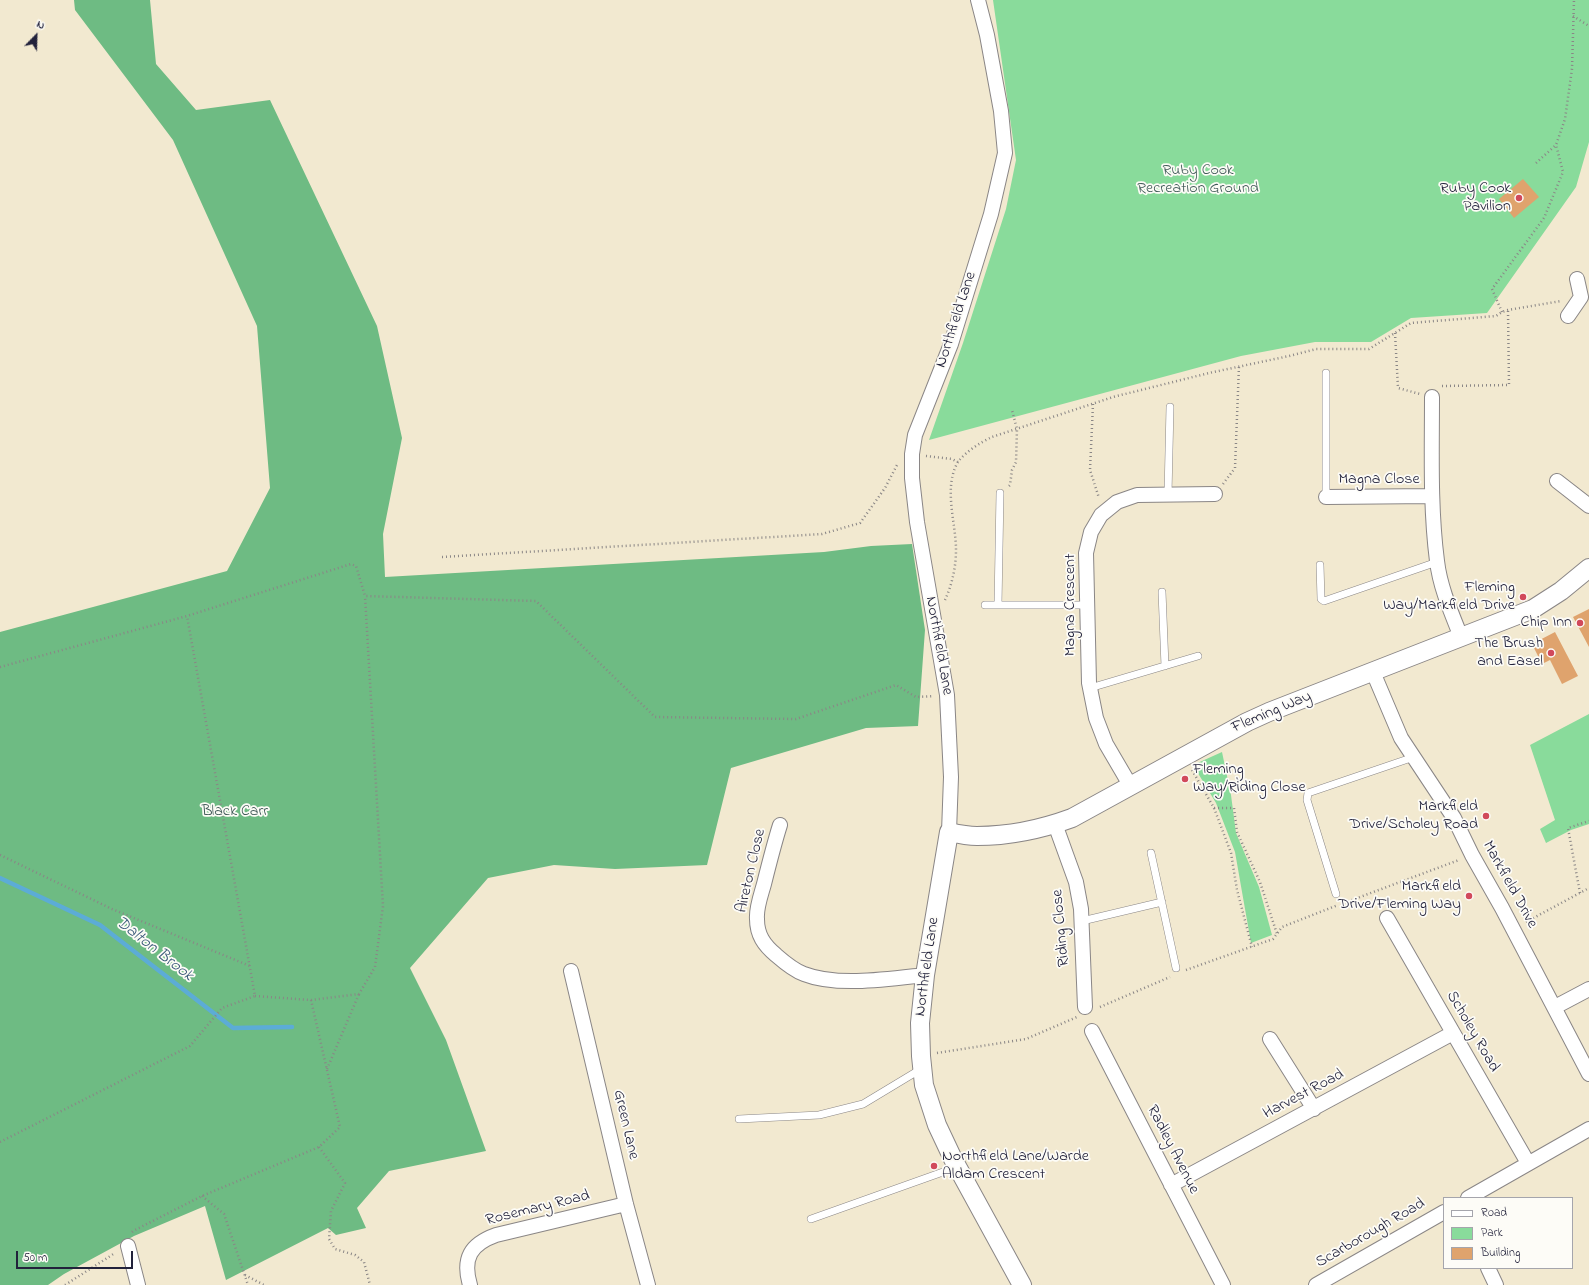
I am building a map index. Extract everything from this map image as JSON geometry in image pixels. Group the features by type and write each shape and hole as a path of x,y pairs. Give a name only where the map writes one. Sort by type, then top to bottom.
{"street":[{"name":"Northfield Lane","path":"978,0 1001,111 1005,153 990,214 954,337 915,435 912,454 912,478 917,522 947,695 951,777 949,832 925,975 920,1023 924,1085 936,1125 957,1167 1022,1285"},
{"path":"1568,316 1585,299 1576,279"},
{"name":"Magna Close","path":"1432,397 1432,496 1437,562 1449,608 1461,637"},
{"path":"1557,481 1589,506"},
{"name":"Magna Crescent","path":"1130,785 1106,744 1096,718 1090,688 1087,659 1086,553 1092,532 1104,512 1117,502 1137,495 1215,494"},
{"name":"Magna Close","path":"1326,497 1432,496"},
{"name":"Fleming Way","path":"949,832 976,836 1001,835 1055,824 1072,818 1130,785 1258,717 1533,609 1560,591 1589,568"},
{"name":"Markfield Drive","path":"1373,672 1401,738 1454,818 1472,855 1513,928 1589,1074"},
{"name":"Riding Close","path":"1055,824 1076,882 1081,908 1088,1010"},
{"name":"Aireton Close","path":"780,825 759,901 756,918 758,933 767,947 786,964 803,974 818,978 876,980 925,975"},
{"name":"Scholey Road","path":"1387,918 1528,1163"},
{"name":"Green Lane","path":"571,971 626,1204 648,1285"},
{"path":"1555,1007 1589,989"},
{"name":"Radley Avenue","path":"1092,1030 1224,1285"},
{"name":"Harvest Road","path":"1171,1185 1453,1033"},
{"path":"1270,1039 1314,1109"},
{"path":"1470,1197 1589,1128"},
{"name":"Rosemary Road","path":"470,1285 467,1275 468,1260 473,1248 484,1239 626,1204"},
{"name":"Scarborough Road","path":"1316,1285 1443,1213"},
{"path":"128,1246 138,1285"},
{"path":"1488,1269 1496,1285"}],"lane":[{"path":"1326,373 1326,497"},
{"path":"1168,494 1170,407"},
{"path":"998,605 1000,493"},
{"path":"1320,565 1321,599 1324,601 1437,562"},
{"path":"1162,592 1165,666"},
{"path":"985,605 1087,605"},
{"path":"1090,688 1198,656"},
{"path":"1336,894 1307,800 1308,793 1414,757"},
{"path":"1151,853 1176,971"},
{"path":"1082,921 1162,902"},
{"path":"739,1119 819,1114 863,1104 922,1062"},
{"path":"811,1219 957,1167"}],"path":[{"path":"1536,163 1556,145 1565,119 1572,69 1574,0"},
{"path":"1573,16 1589,26"},
{"path":"1502,312 1492,289 1544,218 1563,172 1556,145"},
{"path":"935,622 952,586 956,550 951,509 952,479 958,462 977,445 992,436 1113,397 1239,366 1316,349 1369,349 1411,323 1496,316 1508,310 1585,299"},
{"path":"1395,333 1398,388 1432,397 1441,386 1509,385 1508,310"},
{"path":"1215,494 1235,468 1239,366"},
{"path":"1093,404 1090,470 1104,512"},
{"path":"1000,493 1010,485 1012,470 1016,462 1017,429 1012,410"},
{"path":"442,557 822,534 860,523 884,488 904,454 952,459 958,462"},
{"path":"0,667 187,616 351,564 356,566 365,596 383,906 375,967 359,994 327,1070"},
{"path":"365,596 536,601 655,717 796,719 896,686 916,697 947,695"},
{"path":"187,616 255,996"},
{"path":"1184,756 1214,808 1231,853 1237,890 1252,947"},
{"path":"1214,808 1234,808 1237,832 1260,882 1277,934"},
{"path":"1580,893 1568,828 1589,821"},
{"path":"0,855 112,909 250,966"},
{"path":"1183,971 1273,939 1282,927 1472,855"},
{"path":"1513,928 1589,888"},
{"path":"922,1062 1026,1039 1176,971"},
{"path":"0,1142 190,1046 222,1008 255,996 311,1000 359,994"},
{"path":"64,1285 128,1246 133,1231 202,1196 319,1147 340,1127 311,1000"},
{"path":"319,1147 345,1183 331,1211 329,1240 335,1249 355,1255 364,1262 370,1285"},
{"path":"202,1196 224,1214 248,1285"},
{"path":"245,1276 264,1285"}],"green space":[{"name":"Black Carr","path":"74,0 150,0 156,64 196,110 270,100 377,326 402,438 383,534 385,577 824,552 871,546 912,544 925,630 918,726 866,728 731,768 707,865 615,869 554,865 488,878 410,968 446,1040 486,1151 389,1171 357,1208 366,1228 336,1235 328,1228 226,1280 205,1206 134,1236 64,1274 48,1285 0,1285 0,632 227,571 270,488 257,326 173,140 75,10"},
{"name":"Ruby Cook Recreation Ground","path":"993,0 1589,0 1589,142 1576,187 1487,313 1411,318 1371,342 1315,342 1241,356 929,440 963,343 1006,209 1016,160"},
{"path":"1589,714 1589,824 1571,830 1546,843 1540,829 1555,820 1530,745"},
{"path":"1222,752 1231,795 1236,833 1259,887 1272,935 1251,943 1235,852 1216,803 1193,765"}],"building":[{"name":"Ruby Cook Pavilion","path":"1523,179 1539,197 1514,218 1499,199"},
{"path":"1589,609 1589,647 1573,617"},
{"path":"1555,632 1578,676 1562,684 1550,660 1542,664 1532,644"}],"waterway":[{"name":"Dalton Brook","path":"0,878 100,925 233,1028 292,1027"}],"place":[{"name":"Ruby Cook Pavilion","path":"1519,198"},
{"name":"Fleming Way/Markfield Drive","path":"1523,597"},
{"name":"Chip Inn","path":"1580,623"},
{"name":"The Brush and Easel","path":"1551,653"},
{"name":"Fleming Way/Riding Close","path":"1185,779"},
{"name":"Markfield Drive/Scholey Road","path":"1486,816"},
{"name":"Markfield Drive/Fleming Way","path":"1469,896"},
{"name":"Northfield Lane/Warde Aldam Crescent","path":"934,1166"}]}
